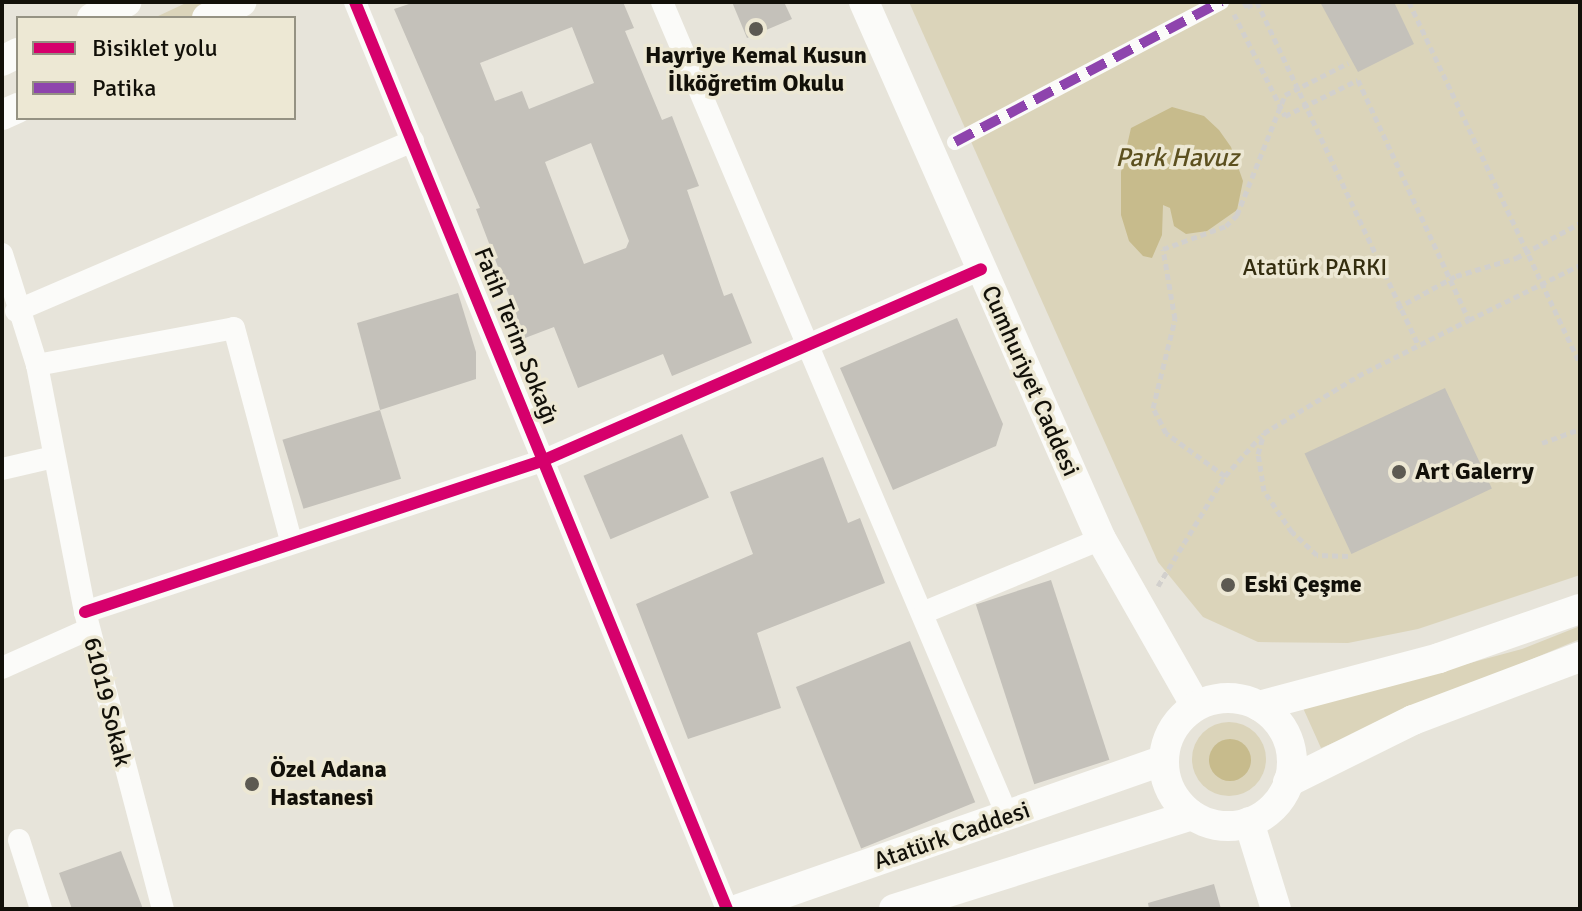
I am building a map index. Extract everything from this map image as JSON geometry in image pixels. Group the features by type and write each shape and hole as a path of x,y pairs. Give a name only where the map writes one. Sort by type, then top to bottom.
{"main road":[{"path":"96,16 126,2"},
{"path":"211,16 241,2"},
{"name":"Cumhuriyet Caddesi","path":"864,2 1101,539 1196,706"},
{"path":"1259,706 1439,658 1580,609"},
{"path":"1288,782 1413,720 1580,657"},
{"path":"1239,699 1259,706 1287,739 1288,782 1279,799 1249,822 1210,824 1192,815 1171,791 1164,760 1174,729 1196,706 1239,699"},
{"name":"Atatürk Caddesi","path":"739,909 1164,760"},
{"name":"Atatürk Caddesi","path":"894,909 1192,815"},
{"path":"1249,822 1276,909"}],"street":[{"name":"Fatih Terim Sokağı","path":"355,2 727,909"},
{"path":"662,2 925,612 1008,817"},
{"path":"955,142 1221,2"},
{"path":"16,311 413,141"},
{"name":"61019 Sokak","path":"2,254 16,311 37,365 87,621 163,909"},
{"path":"2,668 87,621 291,541 542,461 981,269"},
{"path":"37,365 234,328 291,541"},
{"path":"2,469 54,457"},
{"path":"925,612 1101,539"},
{"path":"19,840 41,909"}],"path":[{"path":"1228,2 1285,116 1358,80 1469,320"},
{"path":"1244,2 1247,7 1256,2 1299,88 1397,308 1419,346"},
{"path":"1409,2 1580,363"},
{"path":"1225,476 1166,433 1153,408 1175,319 1163,249 1226,226 1237,215 1285,95 1348,63"},
{"path":"1397,308 1450,280 1527,251 1580,223"},
{"path":"1155,590 1225,476 1264,433 1419,346 1580,265"},
{"path":"1542,443 1580,429"},
{"path":"1264,433 1258,454 1264,491 1285,522 1317,555 1348,556"}],"green space":[{"path":"188,2 227,2 197,16 158,16"},
{"name":"Atatürk PARKI","path":"909,2 1580,2 1580,575 1418,629 1348,643 1258,642 1203,617 1158,562"},
{"path":"1580,626 1580,639 1321,748 1303,708 1522,649"},
{"path":"1222,722 1236,722 1250,728 1260,738 1266,759 1264,773 1250,790 1236,796 1222,796 1208,790 1198,780 1192,766 1192,752 1198,738 1208,728"}],"water":[{"name":"Park Havuz","path":"1172,107 1204,116 1219,130 1231,147 1243,181 1237,210 1207,231 1186,234 1174,226 1170,208 1163,205 1162,235 1152,258 1143,256 1129,241 1121,215 1121,172 1131,128"},
{"path":"1230,739 1245,745 1251,760 1245,775 1230,781 1215,775 1209,760 1215,745"}],"building":[{"path":"415,2 623,2 634,28 625,31 662,120 672,116 699,186 687,190 724,296 732,293 752,343 672,376 663,354 578,388 554,327 525,338 476,209 480,208 394,9","holes":["572,27 594,83 529,109 522,91 495,101 480,63","591,143 629,241 626,248 584,264 545,162"]},
{"name":"Hayriye Kemal Kusun İlköğretim Okulu","path":"732,2 784,2 792,19 747,38"},
{"path":"1320,2 1394,2 1414,44 1358,72"},
{"path":"458,293 476,352 476,379 380,410 357,323"},
{"path":"957,318 1003,424 996,446 893,490 840,368"},
{"name":"Art Galerry","path":"1445,388 1492,489 1351,554 1305,454"},
{"path":"380,410 401,479 304,509 282,440"},
{"path":"682,434 709,498 610,539 584,476"},
{"path":"823,457 848,523 860,518 885,583 757,633 781,708 688,739 636,604 753,554 730,492"},
{"path":"1051,580 1109,760 1034,784 976,604"},
{"path":"910,641 975,802 861,848 796,687"},
{"path":"121,851 143,909 72,909 59,873"},
{"path":"1214,884 1221,909 1149,909 1148,903"}],"marked path":[{"path":"955,142 1221,2"}],"cycle path":[{"path":"355,2 727,909"},
{"path":"85,612 542,461 981,269"}],"place":[{"name":"Hayriye Kemal Kusun İlköğretim Okulu","path":"756,29"},
{"name":"Art Galerry","path":"1399,472"},
{"name":"Eski Çeşme","path":"1228,585"},
{"name":"Özel Adana Hastanesi","path":"252,784"}]}
